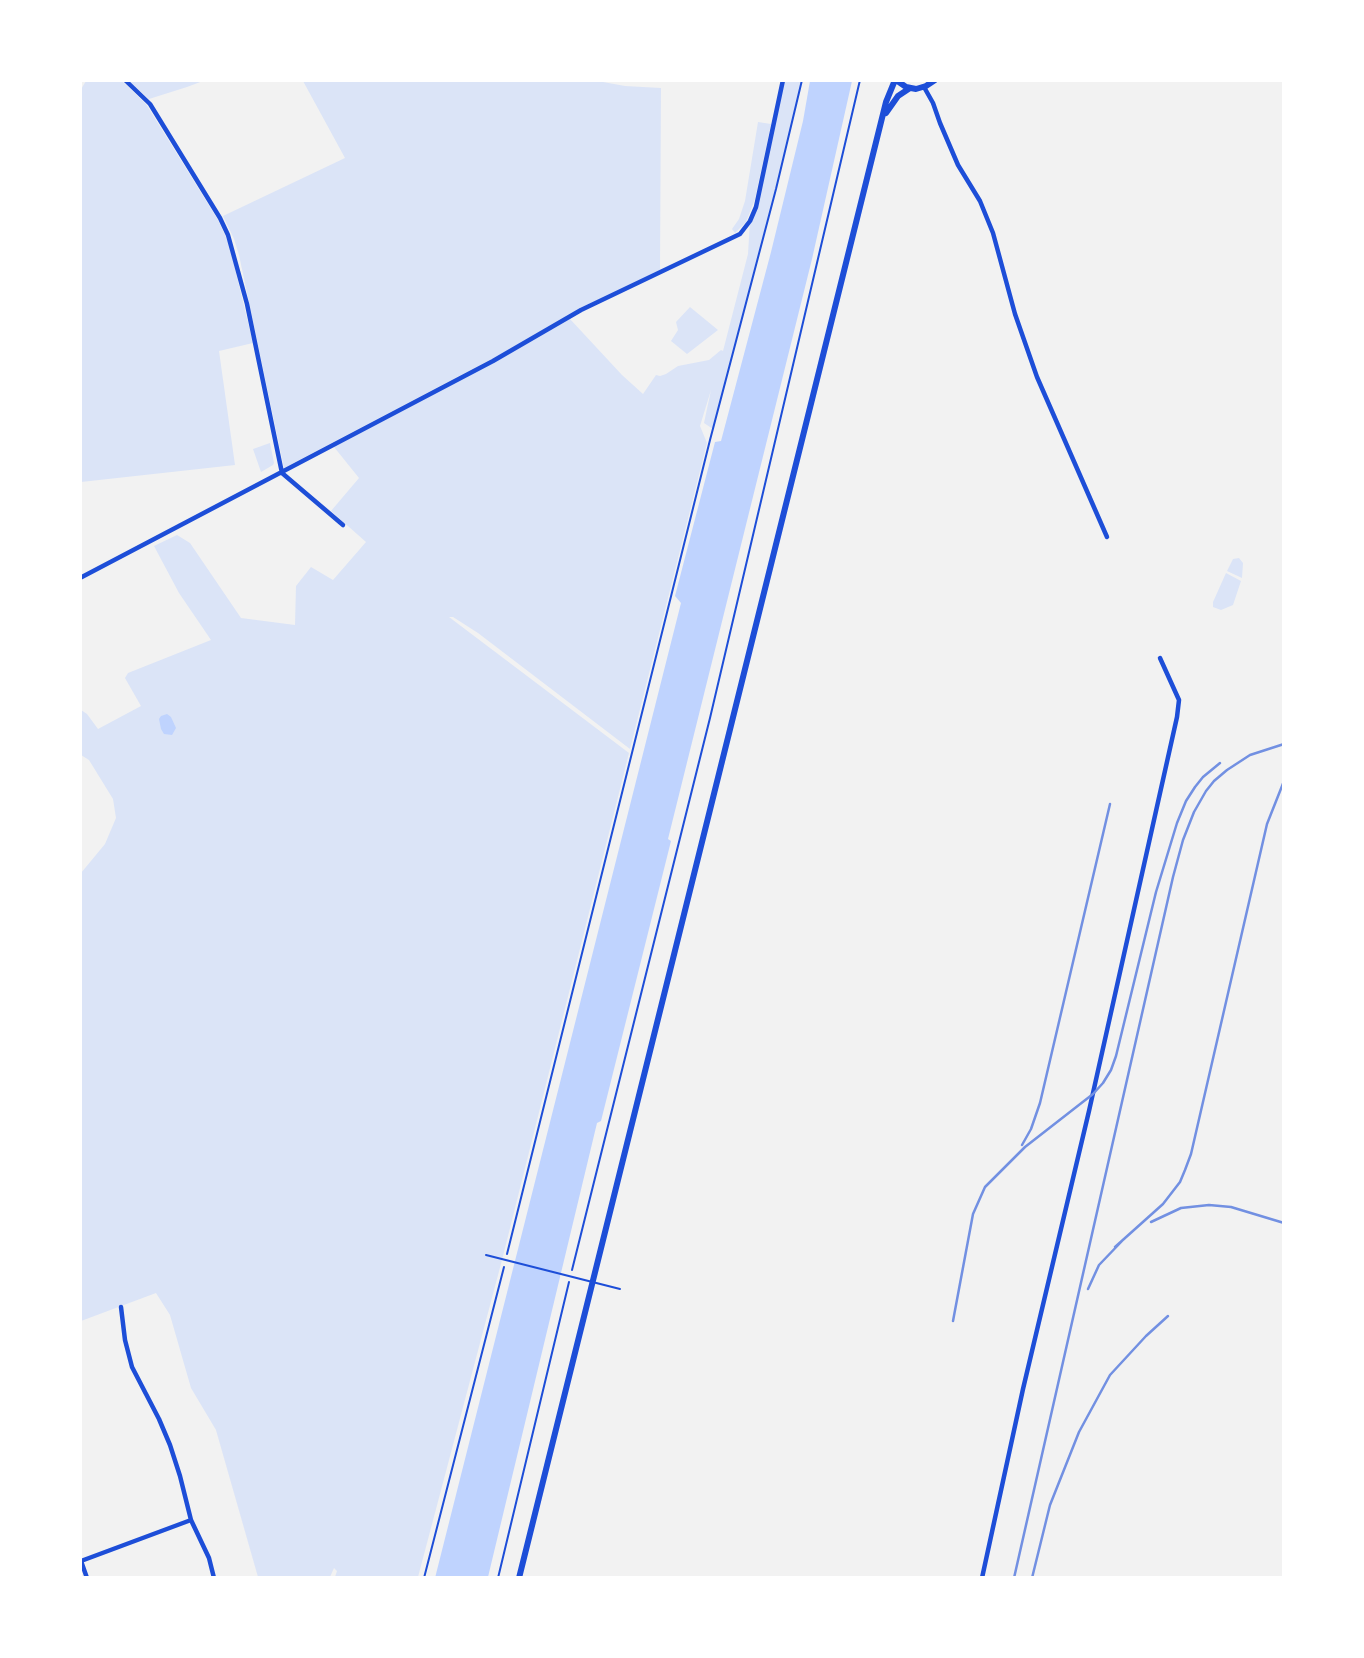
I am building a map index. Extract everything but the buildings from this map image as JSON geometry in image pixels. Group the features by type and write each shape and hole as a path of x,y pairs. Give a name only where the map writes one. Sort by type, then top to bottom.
{"main road":[{"path":"519,1577 886,102 896,80 910,88 924,87 934,81"},
{"path":"883,118 898,96 910,88"}],"street":[{"path":"125,80 150,104 228,235 247,304 282,473 343,525"},
{"path":"80,578 493,361 581,310 735,237 744,230 756,207 783,80"},
{"path":"933,103 934,81"},
{"path":"924,87 958,165 980,201 993,233 1015,314 1037,377 1107,537"},
{"path":"982,1577 1177,717 1179,700 1160,658"},
{"path":"121,1307 132,1367 170,1445 191,1520 214,1577"},
{"path":"87,1577 81,1561 191,1520"}],"lane":[{"path":"486,1255 620,1289"}],"path":[{"path":"424,1577 802,80"},
{"path":"499,1577 573,1265 735,616 860,80"}],"shaded area":[{"path":"592,80 625,86 661,88 660,270 583,307 503,353 284,468 239,255 223,216 345,158 303,81"},
{"path":"86,81 122,81 146,104 218,220 229,244 253,343 219,351 235,465 81,482 80,91"},
{"path":"129,81 203,81 149,99"},
{"path":"783,81 802,81 713,429 704,423 711,390 700,426 707,443 630,749 478,633 449,617 629,753 502,1260 418,1577 335,1577 337,1571 334,1568 330,1577 258,1577 216,1430 191,1388 170,1315 156,1293 81,1321 81,873 105,844 116,818 113,799 89,760 81,755 81,710 98,729 141,706 125,678 128,673 211,640 179,593 154,546 177,535 190,543 241,618 295,625 296,586 311,567 333,580 366,542 331,511 359,478 334,447 570,319 643,394 656,375 666,374 678,366 709,360 723,351 748,254 750,221 756,207"},
{"path":"758,122 771,124 755,199 746,222 735,233 732,229 739,219 745,201"},
{"path":"690,307 718,330 687,354 671,341 678,330 676,322"},
{"path":"270,443 274,463 261,472 253,449"},
{"path":"1239,558 1243,563 1242,578 1227,571 1233,559"},
{"path":"1226,573 1241,581 1233,605 1221,610 1213,607 1213,602"}],"water":[{"path":"810,81 852,81 812,259 668,839 671,841 601,1121 597,1123 488,1577 435,1578 681,603 675,596 715,442 721,441 771,252"},
{"path":"167,714 176,728 172,735 164,734 161,729 159,719"}],"railway":[{"path":"1014,1578 1183,840 1194,812 1214,781 1250,755 1284,744"},
{"path":"953,1321 973,1214 985,1187 1025,1147 1093,1094 1111,1070 1156,892 1177,823 1195,787 1220,763"},
{"path":"1115,1247 1163,1204 1180,1182 1191,1154 1267,824 1284,781"},
{"path":"1022,1145 1040,1103 1110,804"},
{"path":"1151,1222 1181,1208 1209,1205 1231,1207 1284,1223"},
{"path":"1088,1289 1099,1265 1122,1241"},
{"path":"1032,1578 1050,1505 1079,1432 1110,1375 1168,1316"}]}
